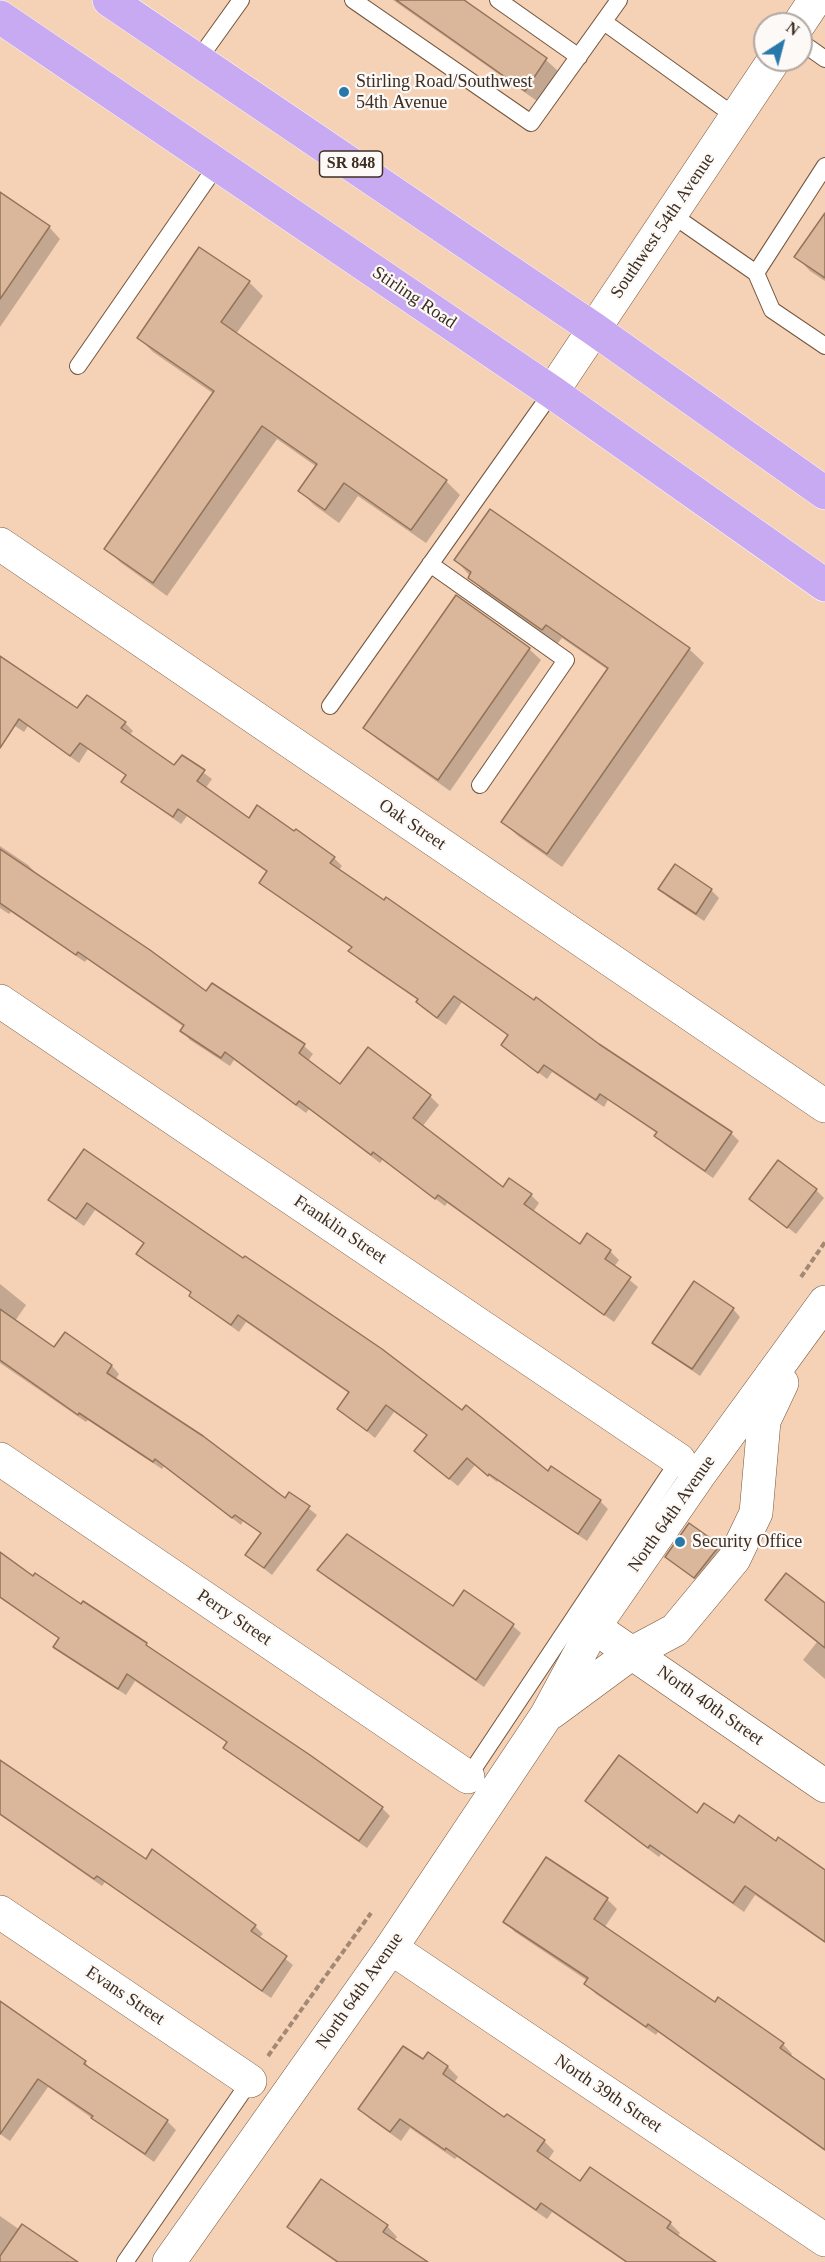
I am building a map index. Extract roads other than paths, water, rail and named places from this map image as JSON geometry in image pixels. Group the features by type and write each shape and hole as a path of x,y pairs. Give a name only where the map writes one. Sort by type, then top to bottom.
{"main road":[{"name":"SR 848","path":"109,0 594,329 825,493"},
{"name":"Stirling Road","path":"0,17 552,392 825,585"}],"street":[{"name":"Southwest 54th Avenue","path":"552,392 766,72"},
{"name":"Oak Street","path":"0,544 825,1106"},
{"name":"Franklin Street","path":"0,1001 679,1460"},
{"name":"North 64th Avenue","path":"178,2259 391,1948 546,1716 594,1627 818,1311"},
{"name":"North 64th Avenue","path":"546,1716 632,1653 675,1630 734,1559 756,1513 764,1421 818,1311"},
{"name":"Perry Street","path":"0,1459 468,1777"},
{"name":"North 40th Street","path":"594,1627 825,1786"},
{"name":"Evans Street","path":"0,1912 250,2081"},
{"name":"North 39th Street","path":"391,1948 825,2241"}],"lane":[{"path":"198,60 241,0"},
{"path":"352,0 531,123 620,0"},
{"path":"498,0 579,57"},
{"path":"604,22 736,117"},
{"path":"78,366 217,165"},
{"path":"756,273 825,166"},
{"path":"671,214 756,273 772,310 825,346"},
{"path":"330,706 552,392"},
{"path":"430,564 566,660 480,785"},
{"path":"468,1777 679,1460"},
{"path":"125,2262 250,2081"}],"place":[{"name":"Stirling Road/Southwest 54th Avenue","path":"344,92"},
{"name":"Security Office","path":"680,1542"}]}
